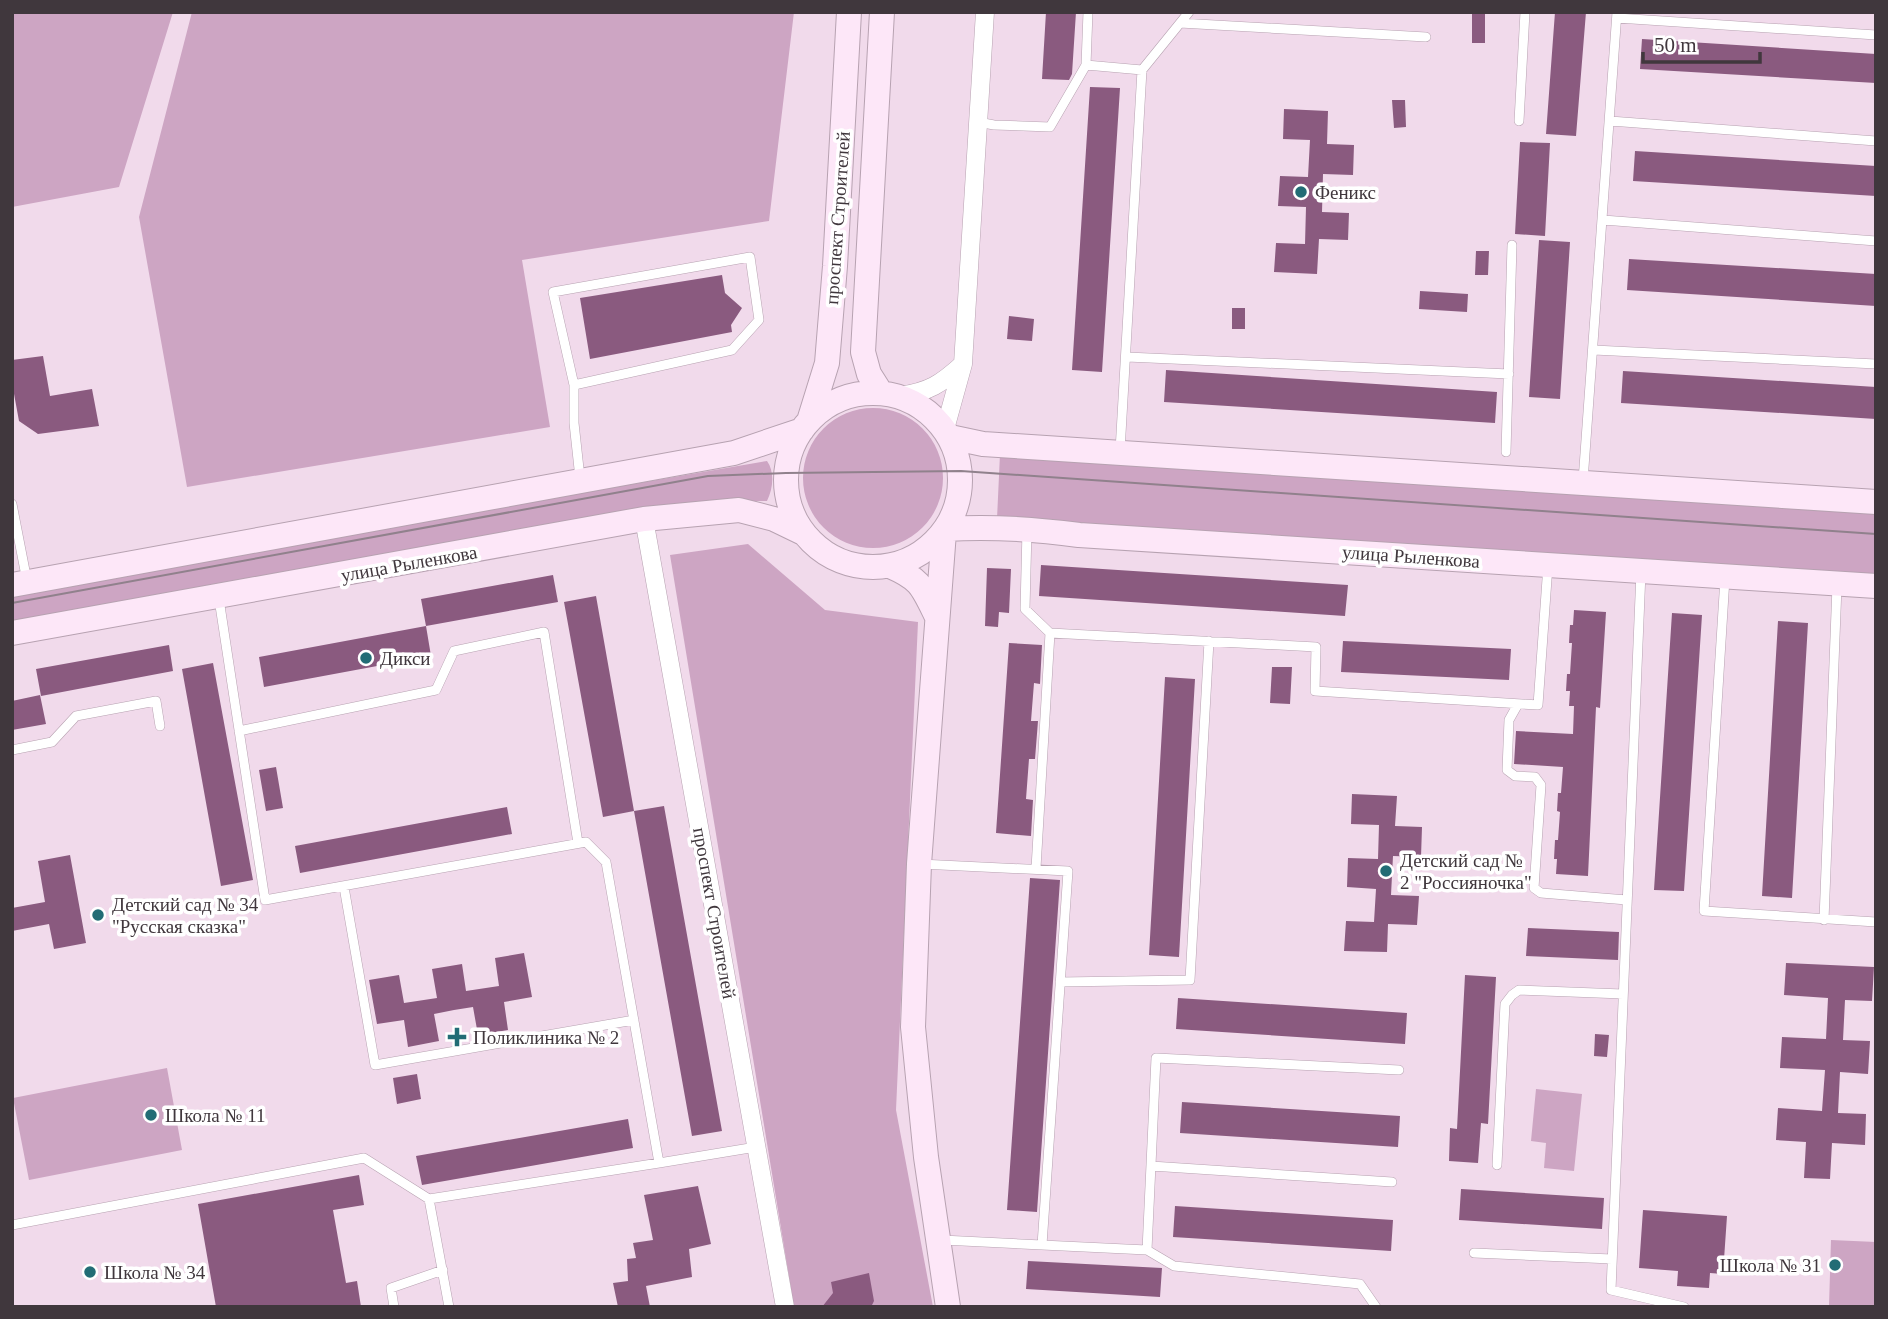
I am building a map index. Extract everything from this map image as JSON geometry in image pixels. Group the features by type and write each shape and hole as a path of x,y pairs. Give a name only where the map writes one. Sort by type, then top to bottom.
{"main road":[{"name":"проспект Строителей","path":"805,426 827,363 849,12"},
{"name":"проспект Строителей","path":"882,12 863,352 869,374 890,394"},
{"path":"854,394 890,394 916,404 932,415 947,433 957,454 961,480 957,505 945,530 929,548 911,559 890,566 866,567 842,562 821,550 803,533 791,509 786,482 791,450 805,426 829,404 854,394"},
{"path":"20,584 734,453 805,426"},
{"path":"947,433 984,444 1876,502"},
{"name":"улица Рыленкова","path":"12,633 644,519 739,510 774,519 803,533"},
{"name":"улица Рыленкова","path":"945,530 988,526 1027,528 1079,535 1876,586"},
{"path":"945,530 936,615 919,864 913,1027 926,1157 948,1307"},
{"path":"890,566 911,575 923,589 936,615"}],"street":[{"path":"947,433 963,364 985,12"},
{"path":"890,394 921,393 942,383 963,364"},
{"name":"проспект Строителей","path":"644,519 785,1307"}],"lane":[{"path":"978,122 1050,127 1086,65 1088,12"},
{"path":"1120,453 1142,70 1189,12"},
{"path":"1519,121 1525,12"},
{"path":"1583,482 1617,15 1876,35"},
{"path":"1180,23 1426,37"},
{"path":"1086,65 1142,70"},
{"path":"1610,121 1876,141"},
{"path":"1603,220 1876,241"},
{"path":"1506,452 1512,245"},
{"path":"574,384 732,350 759,320 750,257 553,292 574,384 574,423 580,480"},
{"path":"1594,350 1876,363"},
{"path":"1127,357 1509,374"},
{"path":"12,504 20,584"},
{"path":"1027,528 1026,609 1050,633 1316,647 1315,691 1538,705 1548,565"},
{"path":"1641,571 1611,1290 1684,1307"},
{"path":"1725,576 1704,911 1876,922"},
{"path":"1824,920 1838,584"},
{"path":"219,597 265,900 586,842 606,862 659,1163"},
{"path":"239,731 436,690 454,651 544,632 578,843"},
{"path":"1036,869 1050,633"},
{"path":"1060,982 1189,980 1209,641"},
{"path":"12,750 52,742 76,716 156,701 160,726"},
{"path":"1518,704 1509,720 1507,770 1515,776 1535,777 1541,785 1534,888 1541,893 1627,900"},
{"path":"919,864 1068,871 1042,1244"},
{"path":"344,887 375,1065 634,1020"},
{"path":"1497,1165 1505,1004 1519,990 1623,994"},
{"path":"1147,1250 1156,1058 1399,1070"},
{"path":"12,1225 364,1157 429,1199 756,1147"},
{"path":"1151,1166 1392,1182"},
{"path":"429,1199 449,1307"},
{"path":"938,1240 1147,1250 1174,1266 1360,1284 1376,1307"},
{"path":"1474,1253 1612,1259"},
{"path":"394,1307 391,1288 443,1270"}],"shaded area":[{"path":"12,12 173,12 119,187 12,207"},
{"path":"192,12 794,12 769,221 522,260 550,427 187,487 139,217"},
{"path":"873,408 900,413 923,428 938,451 943,478 938,505 923,528 900,543 873,548 846,543 823,528 808,505 803,478 808,451 823,428 846,413"},
{"path":"1000,454 1876,514 1876,575 997,519"},
{"path":"767,461 772,481 767,501 741,501 12,632 12,591"},
{"path":"748,544 825,610 918,622 896,1110 933,1307 794,1307 670,555"},
{"path":"167,1068 182,1150 29,1180 13,1098"},
{"path":"1536,1089 1582,1094 1574,1171 1544,1168 1546,1143 1531,1141"},
{"path":"1831,1240 1876,1242 1876,1307 1829,1307"}],"building":[{"path":"1046,12 1076,12 1072,74 1069,80 1042,79"},
{"path":"1472,12 1485,12 1485,43 1472,43"},
{"path":"1555,12 1586,12 1576,136 1546,134"},
{"path":"1642,39 1876,54 1876,83 1640,69"},
{"path":"1090,87 1120,88 1102,372 1072,370"},
{"path":"1392,100 1405,100 1406,127 1394,128"},
{"name":"Феникс","path":"1284,109 1328,111 1327,144 1354,145 1353,175 1323,174 1322,212 1349,213 1348,240 1319,239 1317,274 1274,272 1276,243 1305,244 1306,207 1278,206 1280,176 1308,177 1310,140 1283,139"},
{"path":"1520,142 1550,143 1545,236 1515,234"},
{"path":"1635,151 1876,166 1876,196 1633,181"},
{"path":"1539,240 1570,242 1560,399 1529,397"},
{"path":"1476,251 1489,251 1488,275 1475,275"},
{"path":"1629,259 1876,274 1876,306 1627,290"},
{"path":"722,275 725,293 742,308 731,325 732,332 590,359 580,298"},
{"path":"1420,291 1468,294 1467,312 1419,309"},
{"path":"1232,308 1245,308 1245,329 1232,329"},
{"path":"1009,316 1034,319 1032,341 1007,339"},
{"path":"43,356 50,396 92,389 99,426 38,434 19,421 12,383 12,360"},
{"path":"1166,370 1497,392 1495,423 1164,402"},
{"path":"1623,371 1876,387 1876,419 1621,403"},
{"path":"1041,565 1348,585 1345,616 1039,596"},
{"path":"987,568 1011,569 1009,613 999,612 998,627 985,626"},
{"path":"553,575 558,602 426,626 421,599"},
{"path":"596,596 634,811 603,817 564,602"},
{"path":"1574,610 1606,612 1600,708 1596,707 1588,876 1556,874 1555,840 1558,840 1560,812 1557,811 1558,793 1561,793 1563,767 1514,764 1516,731 1573,734 1574,706 1569,706 1570,691 1566,691 1572,643 1569,643 1570,625 1573,625"},
{"path":"1672,613 1702,615 1684,891 1654,890"},
{"path":"1778,621 1808,623 1792,898 1762,896"},
{"path":"426,626 431,656 264,687 259,657"},
{"path":"1343,641 1511,649 1509,680 1341,672"},
{"path":"1009,643 1042,645 1040,684 1034,683 1031,721 1038,721 1035,759 1029,759 1026,799 1033,800 1031,836 996,833"},
{"path":"169,645 173,671 41,696 36,669"},
{"path":"213,663 253,880 221,886 182,669"},
{"path":"1272,667 1292,667 1290,704 1270,703"},
{"path":"1165,677 1195,679 1179,957 1149,955"},
{"path":"40,695 46,724 12,730 12,701"},
{"path":"276,767 283,808 266,811 259,770"},
{"path":"1352,794 1397,796 1395,826 1422,827 1421,857 1393,856 1391,895 1419,896 1417,925 1388,924 1387,952 1344,951 1346,921 1374,922 1376,889 1347,887 1348,858 1378,859 1379,825 1351,824"},
{"path":"664,806 722,1131 692,1136 634,811"},
{"path":"507,807 512,834 300,873 295,846"},
{"path":"70,855 86,943 54,949 49,924 12,931 12,908 45,902 38,861"},
{"path":"1030,878 1060,880 1037,1212 1007,1210"},
{"path":"1528,928 1619,932 1618,960 1526,956"},
{"name":"Поликлиника № 2","path":"524,953 532,997 504,1002 508,1030 478,1035 473,1007 454,1010 434,1014 439,1041 408,1047 404,1020 377,1024 369,980 399,975 404,1003 437,998 432,969 462,964 466,991 499,986 495,958"},
{"path":"1786,963 1874,967 1872,1001 1845,1000 1843,1040 1870,1041 1868,1074 1840,1072 1838,1113 1866,1114 1865,1145 1832,1143 1830,1179 1804,1178 1806,1142 1776,1140 1778,1108 1822,1111 1825,1070 1780,1068 1782,1037 1826,1039 1828,998 1784,995"},
{"path":"1465,975 1496,977 1488,1124 1481,1123 1478,1163 1449,1161 1450,1128 1457,1129"},
{"path":"1178,998 1407,1013 1405,1044 1176,1029"},
{"path":"1595,1034 1609,1035 1607,1057 1594,1056"},
{"path":"417,1074 421,1099 397,1104 393,1078"},
{"path":"1182,1102 1400,1116 1398,1147 1180,1133"},
{"path":"628,1119 633,1148 422,1185 416,1156"},
{"path":"359,1175 364,1205 333,1210 346,1283 357,1281 361,1307 216,1307 198,1204"},
{"path":"698,1186 711,1244 689,1249 692,1277 646,1286 650,1307 618,1307 613,1283 628,1281 627,1259 636,1258 633,1243 653,1240 644,1195"},
{"path":"1461,1189 1604,1198 1602,1229 1459,1220"},
{"path":"1175,1206 1393,1220 1391,1251 1173,1237"},
{"path":"1643,1210 1727,1216 1723,1274 1710,1273 1709,1288 1677,1286 1678,1271 1639,1268"},
{"path":"1028,1261 1162,1268 1160,1297 1026,1289"},
{"path":"869,1273 874,1301 871,1307 822,1307 833,1293 831,1282"}],"tram line":[{"path":"12,603 708,476 786,473 961,471 1876,534"}],"place":[{"name":"Феникс","path":"1301,192"},
{"name":"Дикси","path":"366,658"},
{"name":"Детский сад № 2 \"Россияночка\"","path":"1386,871"},
{"name":"Детский сад № 34 \"Русская сказка\"","path":"98,915"},
{"name":"Поликлиника № 2","path":"457,1037"},
{"name":"Школа № 11","path":"151,1115"},
{"name":"Школа № 31","path":"1835,1265"},
{"name":"Школа № 34","path":"90,1272"}]}
